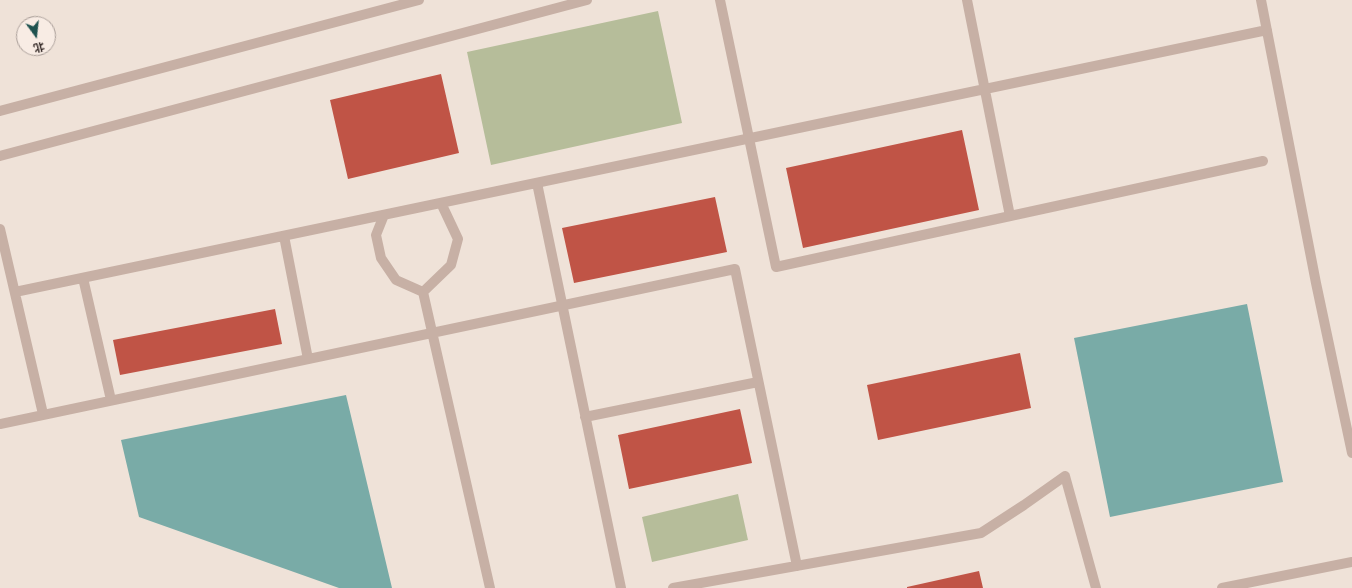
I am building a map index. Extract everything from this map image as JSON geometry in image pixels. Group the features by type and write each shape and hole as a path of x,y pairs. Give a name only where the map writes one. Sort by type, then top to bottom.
{"lane":[{"path":"0,112 419,0"},
{"path":"0,156 587,0"},
{"path":"720,0 776,267 1263,161"},
{"path":"967,0 1010,216"},
{"path":"1262,0 1316,283 1352,453"},
{"path":"16,292 1268,30"},
{"path":"537,183 621,588"},
{"path":"424,292 451,265 458,239 441,203"},
{"path":"384,215 376,235 381,258 396,280 424,292"},
{"path":"0,229 16,292 43,414"},
{"path":"284,236 308,359"},
{"path":"0,424 735,269 797,566"},
{"path":"83,278 110,400"},
{"path":"424,292 490,588"},
{"path":"585,417 758,382"},
{"path":"673,588 981,533 1065,476 1096,588"},
{"path":"1222,588 1352,562"}],"green space":[{"path":"658,11 682,123 491,165 467,52"},
{"path":"738,494 748,540 652,562 642,517"}],"water":[{"path":"1247,304 1283,482 1110,517 1074,338"},
{"path":"346,395 392,588 339,588 139,517 121,440"}],"building":[{"path":"441,74 459,153 348,179 330,100"},
{"path":"962,130 979,210 803,248 786,168"},
{"path":"715,197 727,252 574,283 562,228"},
{"path":"275,309 282,344 120,375 113,340"},
{"path":"1020,353 1031,408 878,440 867,385"},
{"path":"740,409 752,463 629,489 618,435"},
{"path":"979,571 983,588 907,588 907,587"}]}
